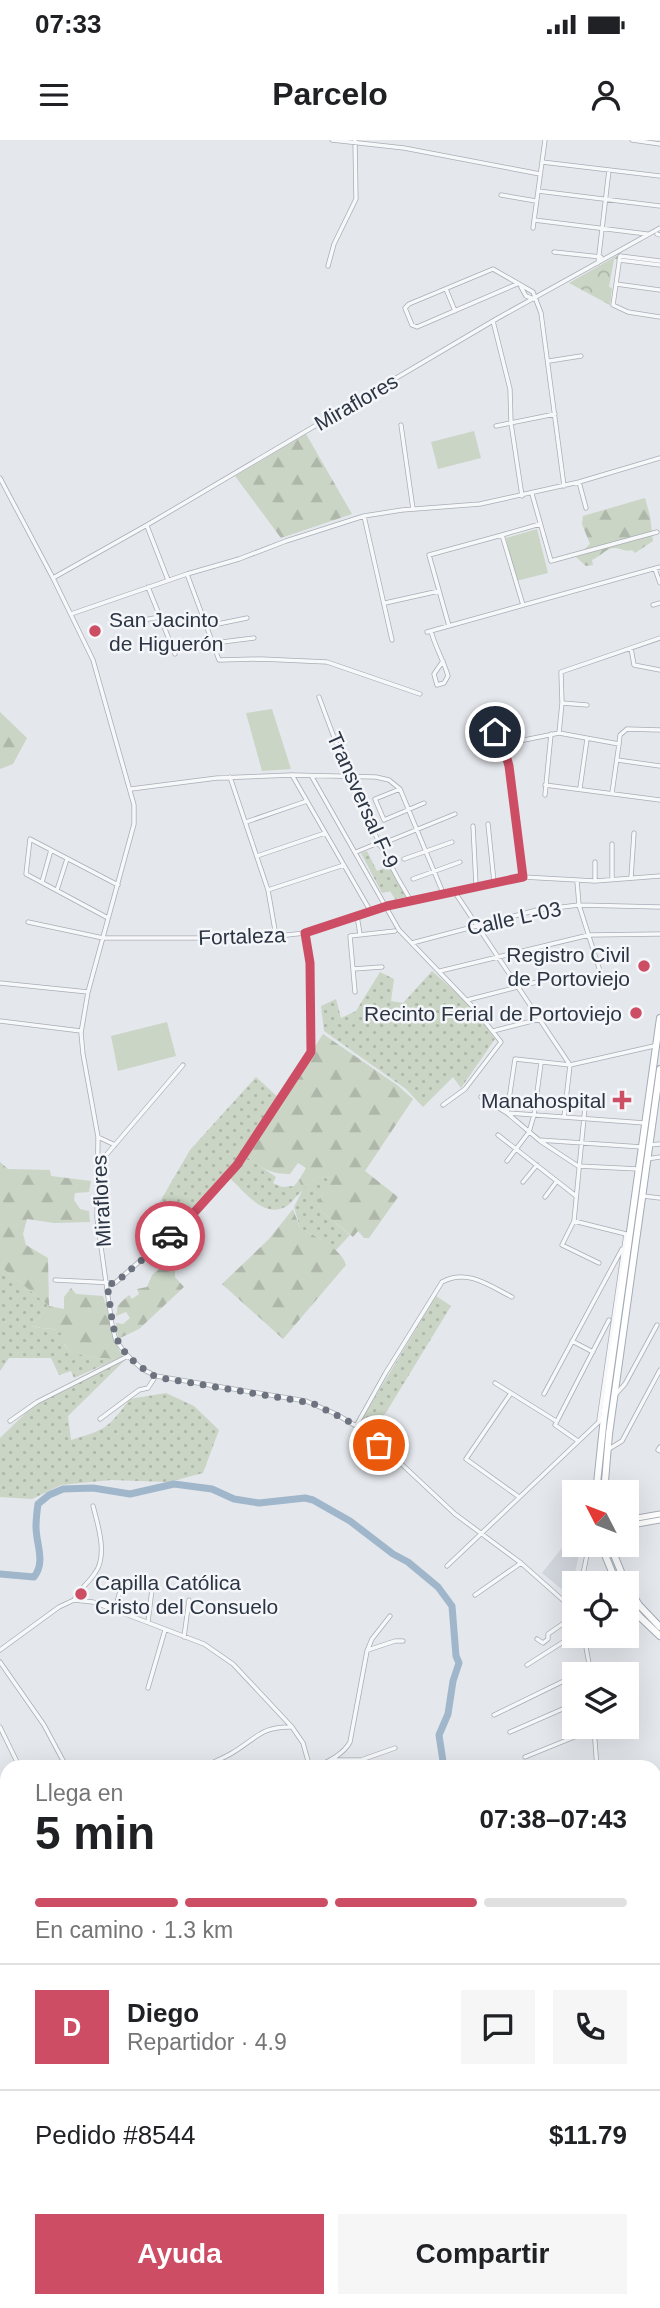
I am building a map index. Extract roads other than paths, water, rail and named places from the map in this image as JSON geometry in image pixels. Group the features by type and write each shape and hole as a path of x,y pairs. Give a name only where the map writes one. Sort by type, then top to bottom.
{"main road":[{"path":"648,1132 645,1123 660,1018"},
{"path":"597,1480 601,1419 638,1169 660,1069"},
{"path":"605,1480 648,1159 645,1146"},
{"path":"639,1520 660,1514"},
{"path":"639,1522 660,1520"},
{"path":"639,1605 660,1627"},
{"path":"639,1616 660,1636"}],"street":[{"path":"332,140 404,148 540,174"},
{"path":"533,228 545,140"},
{"path":"632,140 660,144"},
{"path":"328,266 334,244 356,199 355,142"},
{"path":"542,162 660,176"},
{"path":"598,263 609,170"},
{"path":"538,191 660,206"},
{"path":"500,195 536,201"},
{"path":"534,220 649,234"},
{"name":"Miraflores","path":"53,578 493,321 660,228"},
{"path":"554,252 607,258"},
{"path":"660,263 619,260 612,305 628,312 660,317"},
{"path":"519,285 417,327 412,325 406,305 493,269 533,292 541,313 564,486"},
{"path":"616,284 660,290"},
{"path":"446,289 455,311"},
{"path":"493,321 507,369 511,403 510,423 522,496"},
{"path":"548,361 581,356"},
{"path":"496,426 555,414"},
{"path":"401,425 413,509"},
{"path":"71,614 365,516 413,509 469,506 522,496 660,458"},
{"name":"Miraflores","path":"0,478 93,660 131,790 134,824 88,992 81,1031 98,1137 97,1210 116,1341 142,1369 156,1377 312,1403 336,1413 395,1458 451,1511 521,1563 562,1599"},
{"path":"579,482 586,508"},
{"path":"532,494 551,561 657,532"},
{"path":"365,516 392,640"},
{"path":"449,626 429,555 541,524"},
{"path":"147,525 168,580"},
{"path":"502,535 523,605"},
{"path":"443,662 434,674 437,685 444,683 449,677 443,662 429,632 657,568 660,583"},
{"path":"187,574 219,660 327,662 420,694"},
{"path":"148,587 175,654"},
{"path":"385,603 439,592"},
{"path":"653,605 660,603"},
{"path":"133,622 160,617"},
{"path":"208,626 247,618"},
{"path":"214,643 254,638"},
{"path":"559,733 561,672 660,638"},
{"path":"631,648 634,665 660,670"},
{"name":"Transversal F-9","path":"319,697 347,775 378,844 411,901"},
{"path":"562,703 587,705"},
{"path":"612,793 623,731 631,727 660,730"},
{"path":"495,732 504,748 509,766 523,877"},
{"path":"519,741 559,733 620,744"},
{"path":"545,795 551,734"},
{"path":"580,788 587,739"},
{"path":"617,760 660,766"},
{"path":"292,775 371,912"},
{"path":"131,790 230,777 347,775 389,780 400,789 443,893"},
{"path":"230,777 268,890 276,936"},
{"path":"312,777 399,930 467,1000 501,1042 465,1089 443,1105"},
{"path":"545,785 660,800"},
{"path":"400,789 375,800 383,819 425,803"},
{"path":"246,822 307,801"},
{"path":"356,852 455,814"},
{"path":"488,824 494,882"},
{"path":"473,826 476,885"},
{"path":"257,856 325,833"},
{"path":"631,878 634,833"},
{"path":"108,918 26,873 30,839 118,885"},
{"path":"404,859 452,842"},
{"path":"612,844 612,880"},
{"path":"42,882 51,850"},
{"path":"57,890 67,858"},
{"path":"413,879 460,862"},
{"path":"595,862 595,881"},
{"path":"268,890 344,865"},
{"name":"Fortaleza","path":"28,922 103,938 276,936 305,933 386,907 476,885 523,877 595,881 660,876"},
{"path":"577,881 579,905 600,971"},
{"path":"454,891 570,1065 564,1117"},
{"name":"Calle L-03","path":"412,943 537,910 579,905 660,907"},
{"path":"357,916 360,934"},
{"path":"355,992 350,936 395,931"},
{"path":"55,1280 115,1283 191,1216 244,1155 311,1052 310,963 305,933"},
{"path":"440,971 589,935 660,934"},
{"path":"353,969 382,967"},
{"path":"467,1000 541,981"},
{"path":"0,982 88,992"},
{"path":"493,1031 540,1019"},
{"path":"0,1021 81,1031"},
{"path":"507,1113 515,1059 570,1065 656,1045"},
{"path":"507,1161 529,1132 541,1063"},
{"path":"107,1154 183,1065"},
{"path":"481,1097 578,1166 638,1169"},
{"path":"585,1107 574,1221 562,1245 599,1264"},
{"path":"507,1113 645,1123"},
{"path":"498,1135 576,1196"},
{"path":"98,1137 115,1145"},
{"path":"539,1140 645,1146 660,1144"},
{"path":"648,1159 660,1157"},
{"path":"523,1182 537,1165"},
{"path":"545,1197 557,1181"},
{"path":"643,1196 660,1198"},
{"path":"544,1394 628,1236 574,1221"},
{"path":"604,1331 614,1331 624,1246"},
{"path":"356,1426 442,1282 455,1276 470,1277 512,1297"},
{"path":"578,1441 555,1425 609,1320"},
{"path":"615,1395 625,1384 657,1325"},
{"path":"572,1341 593,1352"},
{"path":"10,1421 37,1402 128,1356"},
{"path":"607,1450 618,1446 622,1441 660,1370"},
{"path":"100,1419 139,1390 148,1388 156,1377"},
{"path":"617,1382 625,1384"},
{"path":"495,1383 557,1421"},
{"path":"511,1393 466,1459 519,1497"},
{"path":"447,1566 601,1419"},
{"path":"0,1650 59,1607 74,1600 93,1577 101,1558 93,1506"},
{"path":"475,1595 521,1563"},
{"path":"115,1610 123,1580"},
{"path":"148,1622 153,1581"},
{"path":"74,1600 93,1602 204,1644 233,1664 292,1727 303,1743 309,1760"},
{"path":"184,1637 189,1600"},
{"path":"331,1760 347,1748 350,1742 368,1651 372,1639 390,1616"},
{"path":"537,1639 542,1643 548,1639 548,1634 562,1623"},
{"path":"148,1688 165,1630"},
{"path":"368,1651 395,1641 403,1641"},
{"path":"527,1665 562,1643"},
{"path":"0,1662 44,1725 63,1760"},
{"path":"494,1715 562,1683"},
{"path":"510,1732 562,1709"},
{"path":"0,1727 16,1760"},
{"path":"218,1760 234,1752 262,1731 292,1727"},
{"path":"525,1757 568,1739"},
{"path":"595,1739 596,1760"},
{"path":"331,1760 361,1760 395,1748"}],"waterway":[{"path":"0,1574 34,1577 40,1559 36,1527 38,1504 63,1489 93,1488 130,1494 174,1484 212,1489 234,1499 259,1503 305,1498 313,1500 350,1521 393,1554 408,1562 438,1587 452,1606 456,1656 459,1663 448,1714 439,1735 443,1760"}],"place":[{"name":"San Jacinto de Higuerón","path":"95,631"},
{"name":"Registro Civil de Portoviejo","path":"644,966"},
{"name":"Recinto Ferial de Portoviejo","path":"636,1013"},
{"name":"Manahospital","path":"622,1100"},
{"name":"Capilla Católica Cristo del Consuelo","path":"81,1594"}]}
